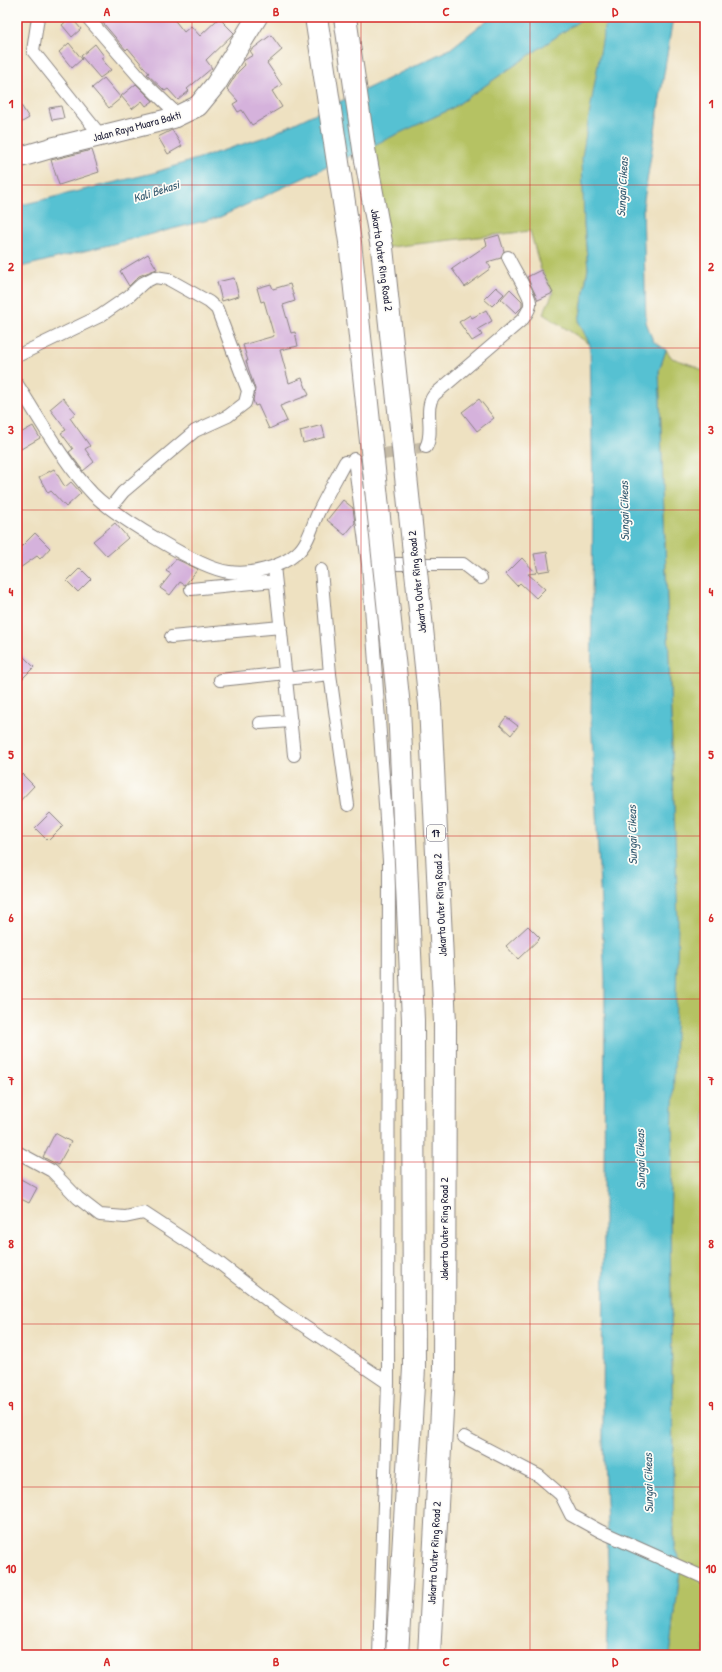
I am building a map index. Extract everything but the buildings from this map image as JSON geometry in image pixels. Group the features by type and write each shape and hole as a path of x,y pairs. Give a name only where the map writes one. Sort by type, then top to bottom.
{"highway":[{"path":"316,17 350,242 399,722 413,1020 414,1368 397,1655"},
{"name":"Jakarta Outer Ring Road 2","path":"345,17 364,150 382,248 430,705 445,1015 445,1066 444,1373 429,1655"}],"main road":[{"name":"Jalan Raya Muara Bakti","path":"17,158 179,116 198,106 208,96 226,70 257,17"}],"street":[{"path":"38,17 33,51 101,136"},
{"path":"88,17 140,78 179,116"},
{"path":"426,447 430,440 429,401 434,395 523,319 531,304 529,296 508,257"},
{"path":"17,356 100,316 129,296 143,283 155,277 168,279 209,302 218,309 248,391 244,403 228,416 195,431 123,492 110,508"},
{"path":"17,384 78,475 94,494 110,508 167,544 216,570 245,573 274,566 298,553 304,545 318,512 349,461 368,564 389,861 388,1383 379,1655"},
{"path":"368,564 463,564 481,578"},
{"path":"274,566 294,755"},
{"path":"321,570 330,674 348,805"},
{"path":"191,589 276,581"},
{"path":"171,637 280,627"},
{"path":"220,680 330,674"},
{"path":"260,723 291,721"},
{"path":"17,1152 52,1172 78,1198 100,1215 125,1217 144,1213 159,1222 214,1260 280,1310 388,1383"},
{"path":"464,1437 539,1476 561,1495 571,1515 600,1531 705,1578"}],"green space":[{"path":"585,17 602,17 606,24 584,224 588,268 579,322 590,344 543,314 553,293 541,270 530,231 382,248 364,149 451,109"},
{"path":"666,350 672,358 695,366 705,372 705,1655 670,1655 681,1563 674,1548 670,1230 674,804 659,371"}],"water":[{"name":"Kali Bekasi","path":"491,17 585,17 451,109 220,217 17,268 17,206 153,173 268,136 450,49"},
{"name":"Sungai Cikeas","path":"602,17 673,17 643,206 646,322 653,341 666,350 659,371 678,923 670,1221 674,1548 681,1563 670,1655 607,1655 609,1605 603,1440 605,980 591,717 593,490 590,345 579,322 588,268 584,224 582,157 605,24"}],"tunnel":[{"path":"345,462 354,459 426,447"}]}
